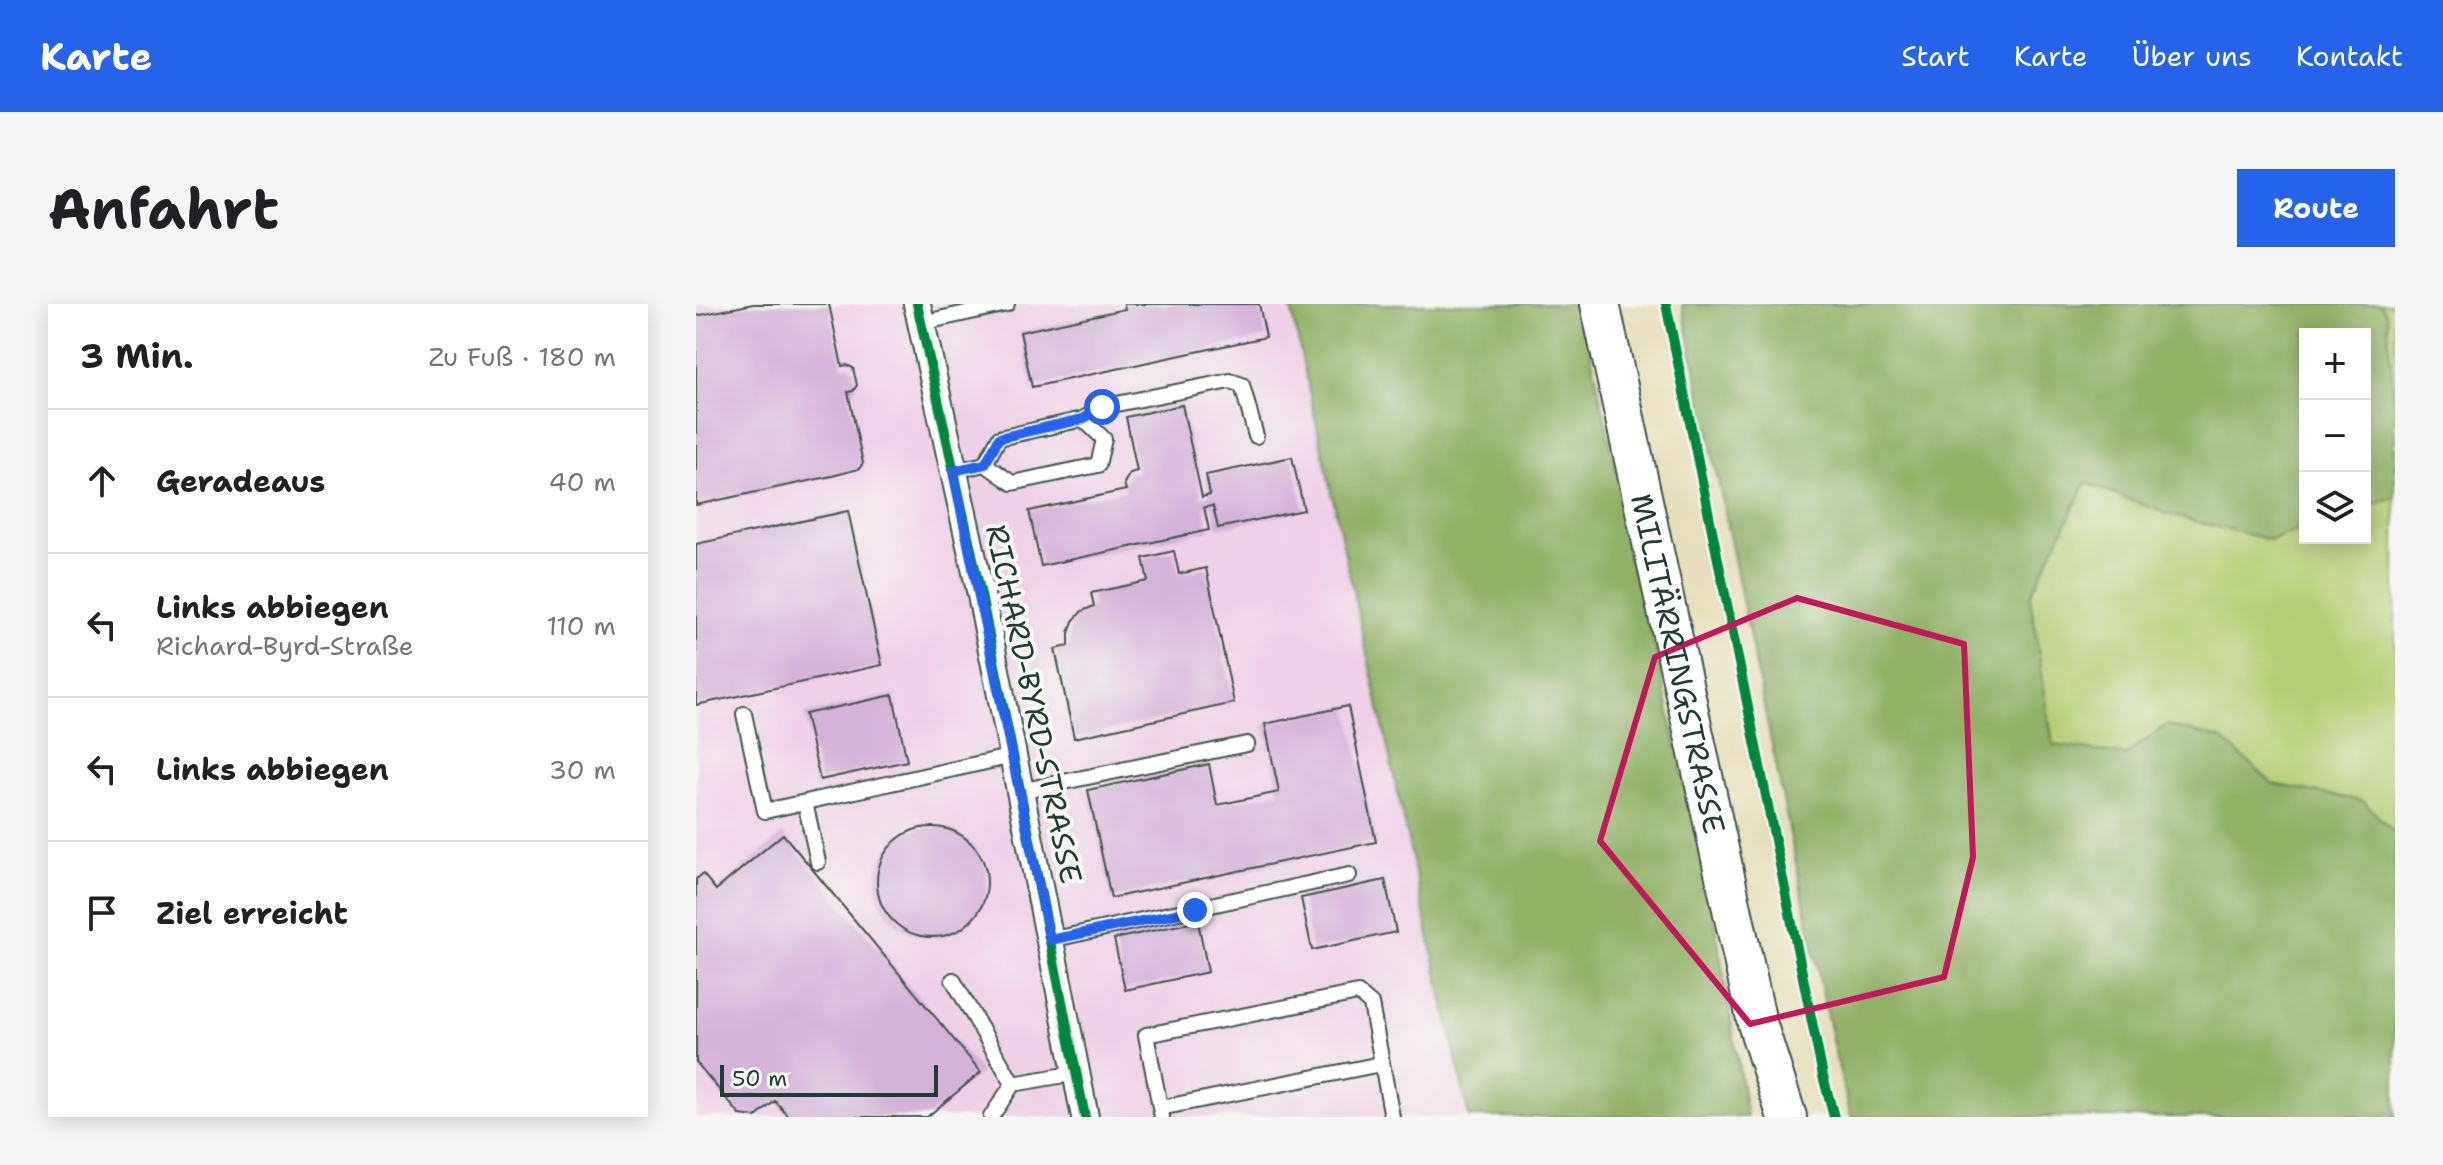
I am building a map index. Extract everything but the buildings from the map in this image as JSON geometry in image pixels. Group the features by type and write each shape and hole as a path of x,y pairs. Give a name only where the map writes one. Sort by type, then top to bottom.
{"main road":[{"name":"MILITÄRRINGSTRASSE","path":"1600,304 1757,1023 1787,1117"},
{"name":"MILITÄRRINGSTRASSE","path":"1757,1023 1768,1117"}],"street":[{"name":"RICHARD-BYRD-STRASSE","path":"919,313 1013,756 1085,1117"}],"lane":[{"path":"919,313 1007,304"},
{"path":"985,464 999,438 1083,419 1102,407 1230,381 1242,385 1256,436"},
{"path":"953,471 985,464 1012,483 1098,465 1104,439 1083,419"},
{"path":"744,714 765,811 1013,756"},
{"path":"1020,791 1247,744"},
{"path":"805,802 818,862"},
{"path":"1050,940 1349,875"},
{"path":"953,980 1013,1084"},
{"path":"1381,1064 1161,1112 1146,1035 1358,993 1371,1004 1392,1117"},
{"path":"991,1117 1013,1084 1076,1073"}],"highlighted area":[{"path":"1797,598 1964,644 1973,857 1944,977 1750,1024 1600,841 1655,657"}],"shaded area":[{"path":"696,304 1290,304 1469,1117 696,1117"}],"green space":[{"path":"1290,304 1580,304 1715,922 1747,1117 1469,1117"},
{"path":"1682,304 2380,304 2387,315 2395,423 2395,497 2371,505 2371,328 2299,328 2299,530 2271,540 2170,515 2086,483 2030,596 2053,745 2126,755 2166,725 2222,739 2273,784 2363,801 2395,834 2395,1117 1851,1117 1832,1040"},
{"path":"2380,304 2395,304 2395,423 2387,315"},
{"path":"2086,483 2170,515 2271,540 2299,530 2299,544 2371,544 2371,505 2395,497 2395,834 2363,801 2273,784 2222,739 2166,725 2126,755 2053,745 2030,596"}],"cycle path":[{"path":"917,304 981,595 1085,1117"},
{"path":"1666,304 1823,1076 1834,1117"}],"route":[{"path":"1102,407 1083,419 999,438 985,464 953,471 1050,940 1195,910"}]}
